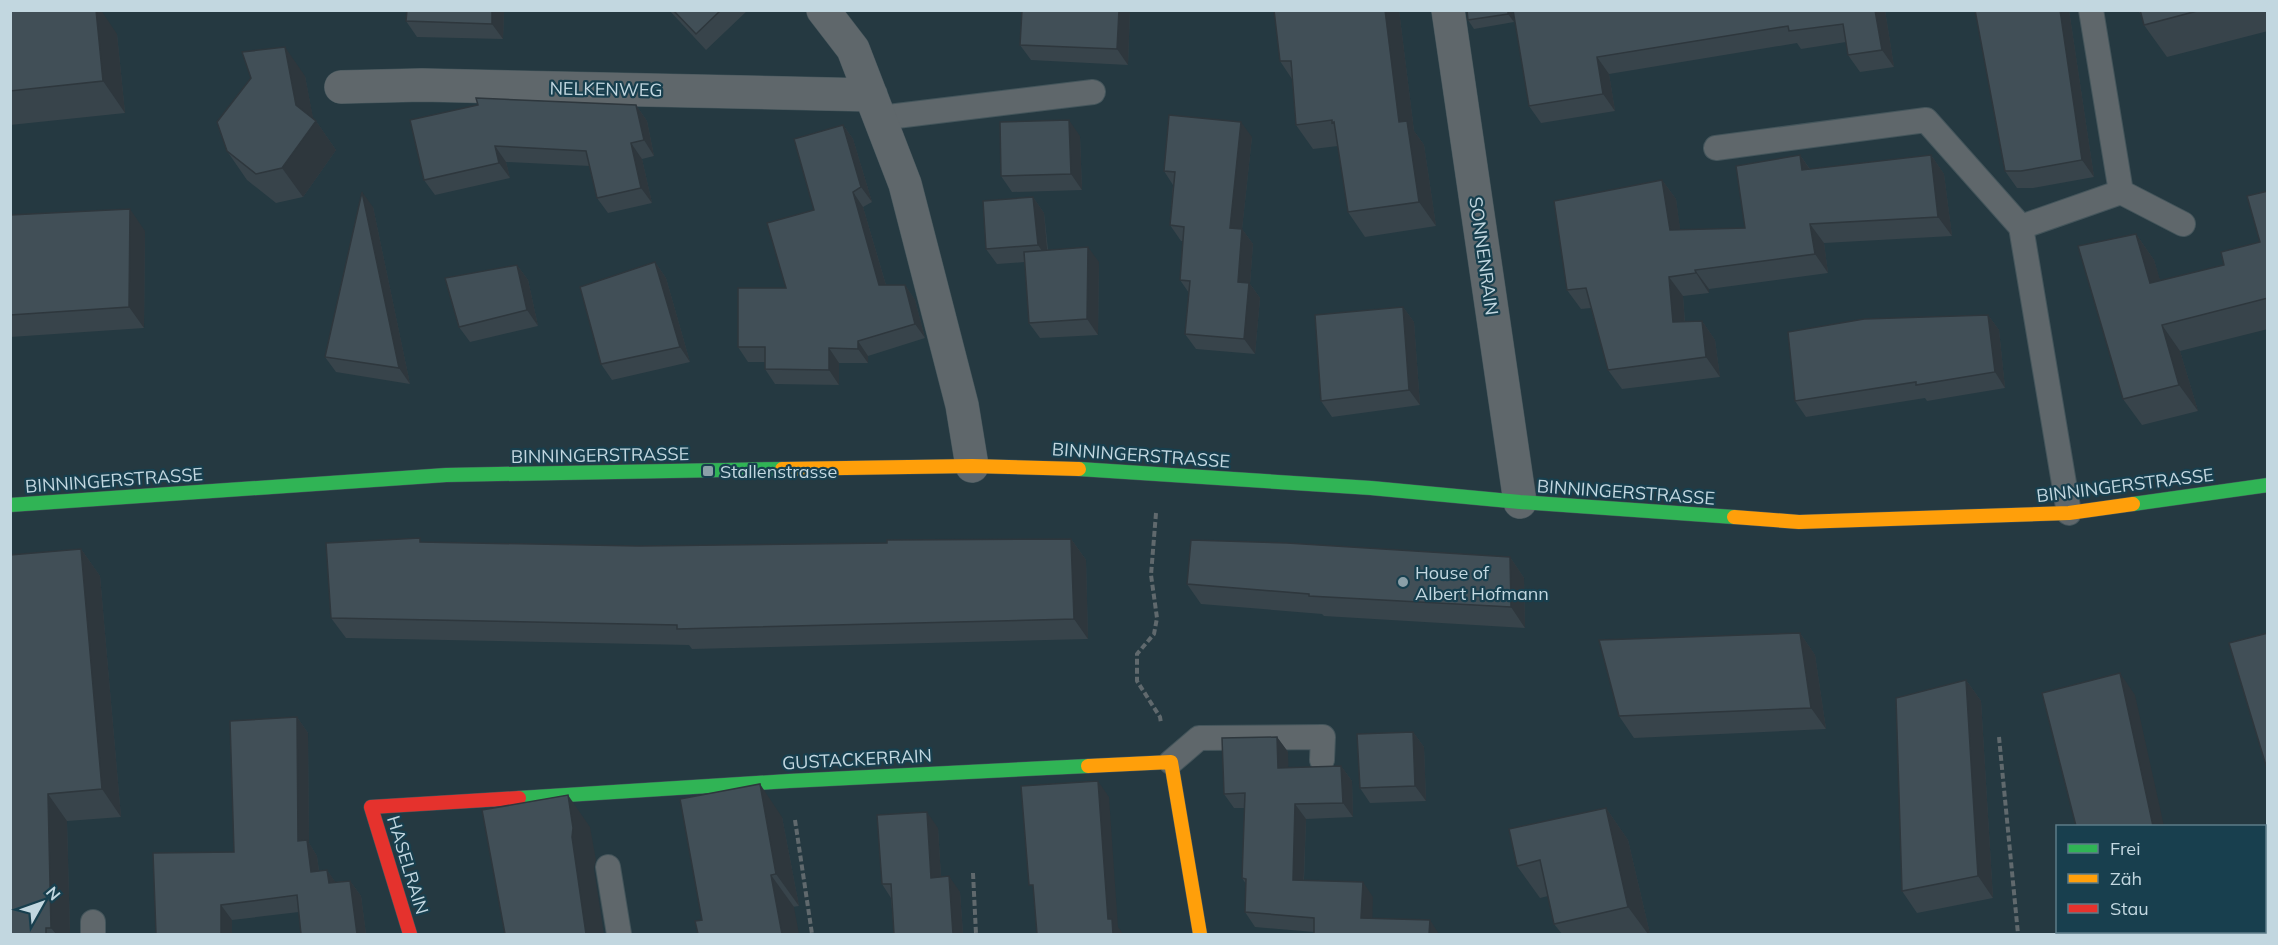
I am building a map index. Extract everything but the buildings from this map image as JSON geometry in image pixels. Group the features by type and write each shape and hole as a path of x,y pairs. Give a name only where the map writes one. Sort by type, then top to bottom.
{"main road":[{"name":"BINNINGERSTRASSE","path":"10,506 446,475 972,466 1040,467 1371,488 1520,502 1799,522 2069,513 2268,485"},
{"name":"GUSTACKERRAIN","path":"371,807 789,781 1171,762"},
{"path":"1171,762 1200,934"},
{"name":"HASELRAIN","path":"371,807 410,934"}],"street":[{"path":"823,10 853,49 908,195 962,405 972,466"},
{"name":"SONNENRAIN","path":"1448,10 1520,502"},
{"name":"NELKENWEG","path":"341,87 422,85 875,106"}],"lane":[{"path":"2091,10 2121,192"},
{"path":"875,106 1093,92"},
{"path":"1716,148 1926,120 2021,227 2069,513"},
{"path":"2021,227 2121,192 2183,224"},
{"path":"1171,762 1199,738 1323,737 1322,760"},
{"path":"608,867 619,934"}],"path":[{"path":"1160,474 1151,575 1157,618 1154,634 1137,654 1137,681 1160,717 1171,762"},
{"path":"1999,737 2018,934"},
{"path":"789,781 812,934"},
{"path":"973,873 976,934"}],"traffic: fast":[{"path":"10,505 446,475 782,469"},
{"path":"1079,469 1371,488 1520,502 1734,517"},
{"path":"2133,504 2268,485"},
{"path":"519,798 789,781 1088,766"}],"traffic: slow":[{"path":"782,469 972,466 1079,469"},
{"path":"1734,517 1799,522 2069,513 2133,504"},
{"path":"1088,766 1171,762 1200,934"}],"traffic: jam":[{"path":"410,934 371,807 519,798"}],"place":[{"name":"Stallenstrasse","path":"708,471"},
{"name":"House of Albert Hofmann","path":"1403,582"}]}
